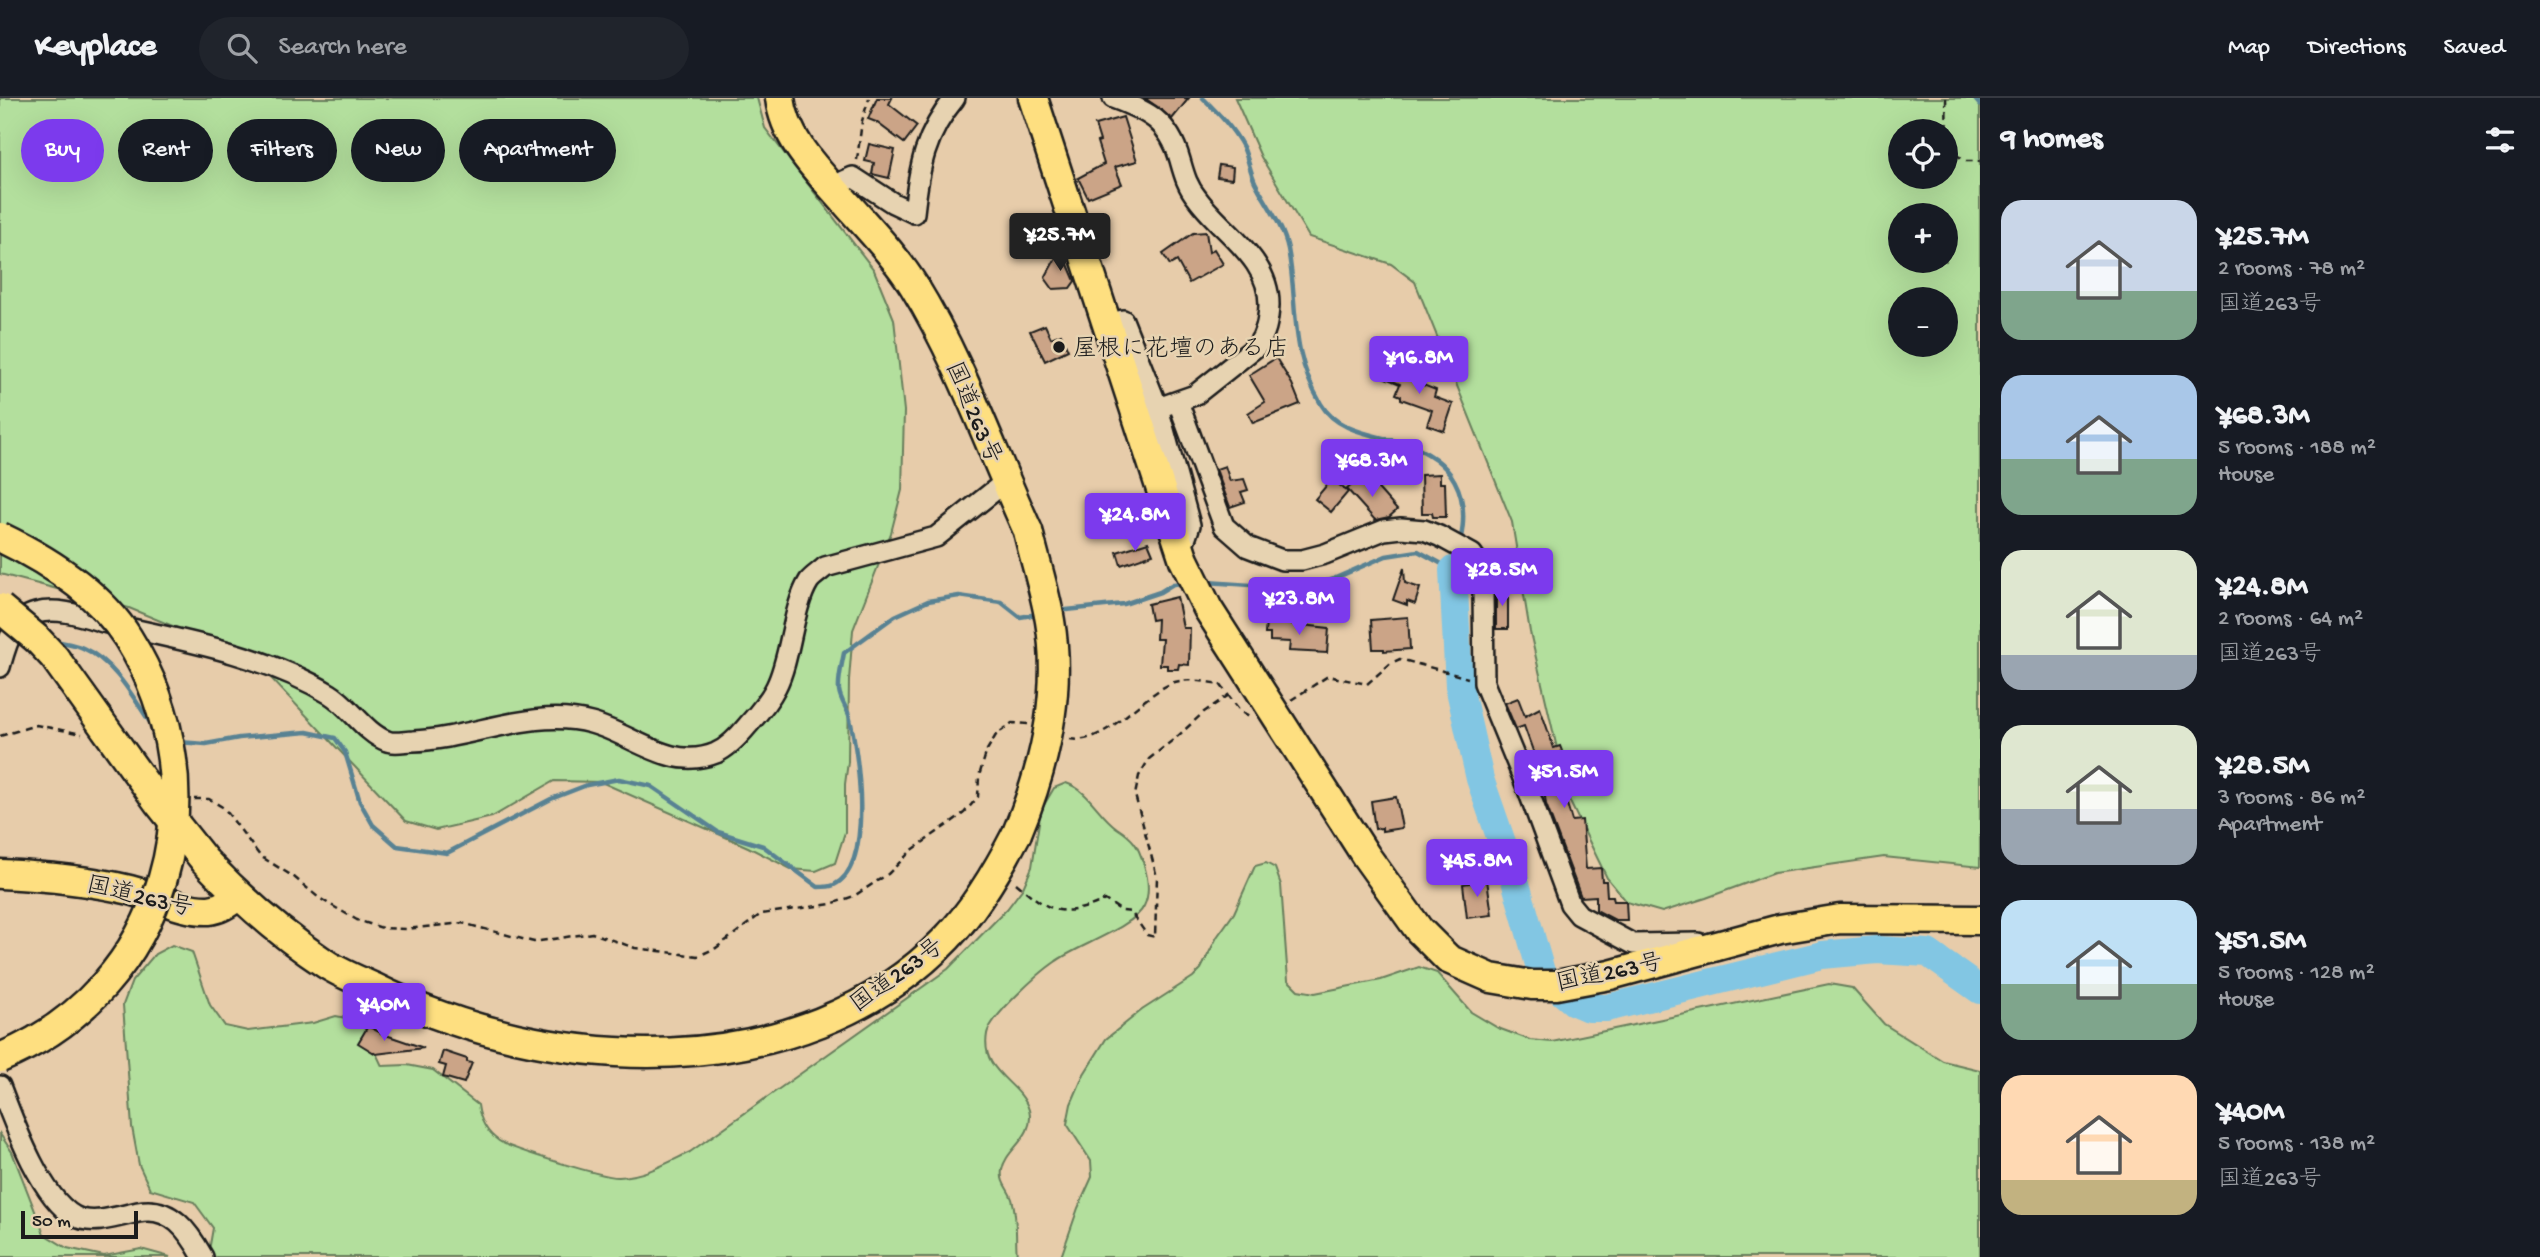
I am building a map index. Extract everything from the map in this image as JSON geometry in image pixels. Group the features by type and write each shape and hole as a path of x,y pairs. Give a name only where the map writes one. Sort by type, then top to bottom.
{"highway":[{"name":"国道263号","path":"0,874 71,880 128,889 187,908 206,910 223,906 239,896 326,964 414,1008 489,1033 554,1047 685,1052 744,1044 809,1027 849,1010 882,991 946,939 968,913 1004,859 1037,781 1050,725 1054,680 1050,621 1028,531 945,342 913,284 844,184 800,149 780,98"},
{"name":"国道263号","path":"1033,98 1180,550 1208,609 1366,856 1419,930 1448,959 1491,978 1532,985 1568,984 1780,929 1840,919 1980,920"},
{"path":"0,537 35,554 75,582 104,609 127,637 145,670 160,711 172,757 175,804 170,856 155,905 132,951 107,982 72,1016 42,1037 0,1058"},
{"path":"0,608 54,657 150,791 205,861 239,896"}],"street":[{"path":"844,184 914,213 920,168 928,140 944,111 955,98"},
{"path":"1113,98 1158,119 1173,139 1186,182 1212,218 1253,258 1264,278 1269,297 1268,322 1264,337 1257,346 1195,395 1158,408"},
{"path":"1105,324 1123,320 1158,408 1190,525 1180,550"},
{"path":"1178,402 1224,526 1248,547 1282,560 1302,561 1384,530 1401,528 1424,530 1472,554 1479,564 1483,590 1484,683 1528,790 1570,904 1579,915 1633,944 1730,942"},
{"path":"0,667 8,638 24,619 36,613 54,611 217,648 297,677 333,696 377,735 389,742 427,741 523,721 565,719 592,723 670,757 691,758 715,753 733,742 776,687 810,579 825,567 936,537 1005,482"},
{"path":"0,1086 38,1174 63,1208 77,1218 91,1221 120,1218 139,1212 158,1212 175,1219 189,1233 203,1257"}],"path":[{"path":"844,184 859,148 862,121 869,98"},
{"path":"1946,98 1947,141 1950,152 1966,161 1980,161"},
{"path":"1060,737 1077,740 1092,738 1175,682 1220,684 1241,712 1251,718 1264,717 1328,676 1367,684 1391,663 1400,659 1484,683"},
{"path":"1004,859 1013,867 1013,881 1042,905 1058,911 1084,909 1105,900 1122,911 1131,912 1147,935 1155,937 1157,877 1135,795 1139,776 1149,759 1228,695"},
{"path":"190,799 209,799 224,808 260,856 294,877 319,898 357,920 382,928 406,929 462,923 534,942 592,933 635,948 698,957 716,948 761,914 831,904 854,896 888,874 911,851 964,813 978,797 979,776 987,750 996,735 1012,723 1025,723 1038,728"},
{"path":"0,736 36,726 50,726 90,736"}],"green space":[{"path":"0,98 757,98 765,128 874,270 894,319 904,411 902,490 891,533 853,630 845,832 835,863 816,871 791,869 748,847 601,782 554,781 492,817 436,830 406,821 253,659 129,608 0,574"},
{"path":"1235,98 1980,98 1980,867 1884,857 1774,873 1662,912 1627,902 1607,878 1569,800 1530,632 1512,522 1415,282 1391,264 1309,237 1261,157"},
{"path":"1066,783 1081,791 1110,823 1135,843 1145,870 1148,891 1144,906 1129,922 1064,956 1048,968 1006,1007 990,1026 987,1034 989,1058 1025,1100 1029,1110 1028,1128 1004,1162 1002,1170 1003,1182 1014,1206 1017,1257 194,1257 210,1245 213,1228 194,1202 150,1189 139,1165 132,1127 123,1005 132,981 155,954 172,945 192,952 210,1005 225,1026 248,1031 313,1023 336,1016 361,1021 382,1066 407,1065 433,1070 478,1105 484,1126 507,1145 610,1176 629,1176 656,1168 690,1152 948,969 1007,909 1023,888 1032,867 1041,810 1054,788"},
{"path":"1266,863 1275,868 1281,885 1288,980 1298,990 1315,993 1381,980 1419,967 1437,973 1471,1012 1498,1028 1530,1040 1552,1042 1829,984 1852,988 1884,1024 1943,1061 1980,1070 1980,1257 1061,1257 1092,1177 1091,1161 1067,1124 1071,1104 1084,1074 1106,1039 1201,969 1217,937 1234,913 1255,866"},
{"path":"0,1134 12,1152 44,1234 67,1248 104,1256 141,1249 170,1257 0,1257"}],"building":[{"path":"877,98 892,98 889,104 917,126 904,143 868,119"},
{"path":"1145,98 1189,98 1172,119"},
{"path":"1123,117 1137,161 1115,167 1122,184 1088,198 1078,178 1104,164 1095,125"},
{"path":"869,144 895,150 889,178 872,174 874,163 865,161"},
{"path":"1219,165 1233,167 1232,179 1217,177"},
{"path":"1206,232 1209,252 1214,249 1223,264 1189,283 1177,261 1170,265 1163,254 1193,233"},
{"path":"1061,248 1075,281 1070,288 1053,289 1045,278"},
{"path":"1045,325 1051,338 1061,334 1068,350 1045,361 1030,331"},
{"path":"1276,358 1292,384 1300,404 1253,423 1248,413 1265,402 1249,375"},
{"path":"1380,364 1415,377 1413,381 1436,390 1434,397 1453,404 1444,431 1427,425 1432,410 1401,399 1401,396 1396,394 1400,384 1376,374"},
{"path":"1225,466 1230,481 1244,479 1248,490 1241,492 1245,502 1230,507 1216,469"},
{"path":"1365,474 1397,510 1389,517 1375,520 1347,489"},
{"path":"1440,474 1440,483 1445,483 1446,517 1433,517 1432,513 1422,513 1421,475"},
{"path":"1332,479 1348,492 1331,512 1315,499"},
{"path":"1148,542 1153,554 1121,565 1117,552"},
{"path":"1404,568 1405,583 1420,588 1415,604 1407,601 1407,605 1393,600"},
{"path":"1496,587 1508,587 1508,629 1496,629"},
{"path":"1177,597 1183,628 1190,628 1189,665 1179,664 1178,669 1167,669 1167,665 1160,665 1162,639 1156,639 1157,619 1151,620 1148,604"},
{"path":"1408,617 1410,649 1373,649 1371,620"},
{"path":"1266,621 1329,628 1327,653 1289,651 1290,642 1270,641 1270,634 1265,634"},
{"path":"1518,698 1525,716 1540,708 1554,748 1560,746 1571,774 1573,792 1564,794 1572,821 1582,820 1586,869 1601,868 1602,881 1606,881 1607,896 1613,896 1614,901 1626,901 1627,920 1615,920 1596,910 1596,896 1581,897 1546,804 1542,776 1524,726 1516,729 1505,703"},
{"path":"1396,797 1402,828 1382,831 1382,828 1375,829 1371,801"},
{"path":"1487,880 1492,915 1467,918 1463,884"},
{"path":"368,1026 424,1048 376,1054 358,1043"},
{"path":"443,1051 472,1063 464,1083 443,1077 446,1066 439,1064"}],"waterway":[{"path":"1203,98 1239,140 1255,182 1282,232 1288,249 1296,327 1303,364 1321,404 1328,414 1347,427 1422,451 1446,469 1455,481 1463,509 1460,542"},
{"path":"1974,98 1980,105"},
{"path":"1207,582 1294,588 1331,580 1386,556 1418,551 1453,570 1458,551"},
{"path":"1453,570 1459,686 1480,779 1514,877 1542,975 1574,1002 1588,1008 1607,1008 1822,955 1877,950 1928,953 1980,990"},
{"path":"1057,611 1124,604 1160,592 1173,584 1184,583"},
{"path":"178,742 206,744 307,732 335,738 345,752 360,802 373,825 397,846 447,853 551,799 587,785 619,779 651,786 718,832 763,846 818,887 828,887 847,873 855,855 859,832 856,754 849,715 839,690 844,653 895,616 928,601 959,596 1001,602 1020,617 1038,614"},
{"path":"56,641 83,648 104,661 121,680 149,721"}],"place":[{"name":"屋根に花壇のある店","path":"1059,347"}]}
